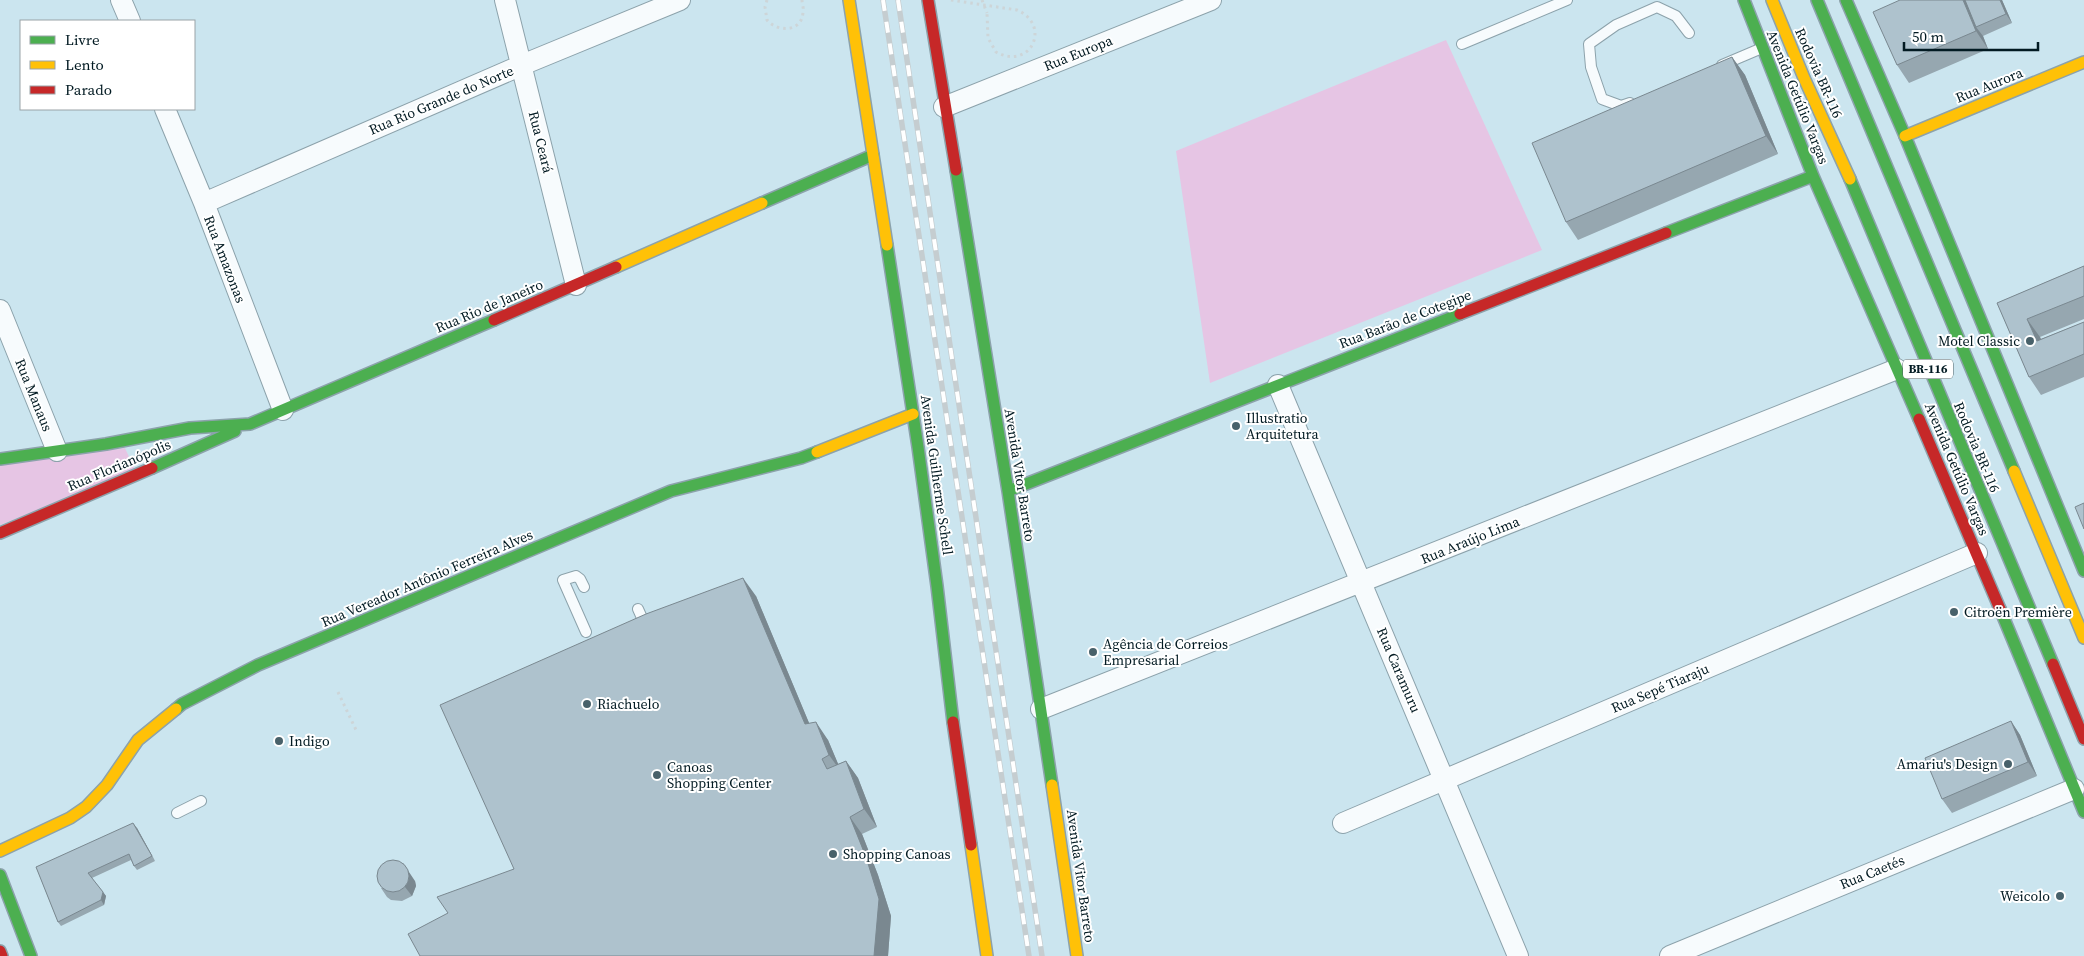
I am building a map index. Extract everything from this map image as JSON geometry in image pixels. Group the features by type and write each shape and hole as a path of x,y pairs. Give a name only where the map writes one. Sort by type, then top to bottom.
{"main road":[{"name":"Avenida Guilherme Schell","path":"849,0 913,414 937,586 951,712 987,956"},
{"name":"Avenida Vitor Barreto","path":"928,0 1008,491 1077,956"},
{"name":"Avenida Getúlio Vargas","path":"1744,0 1814,176 1976,553 2084,812"},
{"name":"Rodovia BR-116","path":"1772,0 1804,78 1842,161 2084,739"},
{"name":"Rodovia BR-116","path":"1817,0 2084,638"},
{"name":"BR-116","path":"1828,0 1842,60"},
{"path":"1846,0 1905,136 2084,571"},
{"name":"BR-116","path":"1760,8 1804,78"},
{"name":"Rua Aurora","path":"1905,136 2084,62"},
{"name":"Rua Rio de Janeiro","path":"0,459 57,452 190,428 250,424 576,285 873,155"},
{"name":"Rua Barão de Cotegipe","path":"1008,491 1814,176"},
{"name":"Rua Vereador Antônio Ferreira Alves","path":"0,851 70,818 86,807 107,785 138,740 182,704 258,665 671,491 801,458 913,414"},
{"name":"Rua Florianópolis","path":"0,533 147,465 250,424"},
{"name":"Rua Rio de Janeiro","path":"106,444 137,451"},
{"path":"0,875 31,956"},
{"path":"0,950 2,956"}],"street":[{"path":"121,0 130,20"},
{"name":"Rua Ceará","path":"505,0 576,285"},
{"name":"Rua Rio Grande do Norte","path":"204,203 522,65 680,0"},
{"name":"Rua Europa","path":"944,107 1211,0"},
{"name":"Rua Amazonas","path":"165,110 204,203 283,410"},
{"name":"Rua Manaus","path":"0,310 57,452"},
{"name":"Rua Araújo Lima","path":"1041,709 1363,583 1897,368"},
{"name":"Rua Caramuru","path":"1278,385 1363,583 1518,956"},
{"name":"Rua Sepé Tiaraju","path":"1343,823 1976,553"},
{"name":"Rua Caetés","path":"1670,956 2074,789"}],"lane":[{"path":"1462,44 1567,0"},
{"path":"1637,101 1621,106 1602,99 1591,67 1589,44 1616,25 1657,8 1676,16 1689,33"},
{"path":"1712,69 1763,48"},
{"path":"584,588 580,579 576,576 563,580 586,632"},
{"path":"638,609 648,631"},
{"path":"177,813 202,801"}],"path":[{"path":"767,0 764,7 767,20 777,28 786,30 793,28 802,18 804,11 802,0"},
{"path":"951,0 1017,10 1030,19 1034,27 1035,38 1032,46 1020,56 1003,56 996,52 988,38 986,13 982,0"},
{"path":"338,692 357,732"}],"shaded area":[{"path":"1446,40 1542,250 1210,383 1176,151"},
{"path":"125,448 136,472 0,525 0,465"}],"building":[{"path":"1900,0 1963,0 1976,31 1897,65 1873,12"},
{"path":"1965,0 2000,0 2006,14 1976,27"},
{"path":"1732,57 1766,136 1566,222 1532,143"},
{"path":"2084,266 2084,296 2027,319 2037,341 2084,322 2084,354 2029,377 1997,303"},
{"path":"2084,503 2084,529 2075,507"},
{"name":"Canoas Shopping Center","path":"743,578 805,724 816,722 829,755 822,759 827,769 846,761 864,809 850,817 866,857 879,899 874,956 420,956 408,934 448,913 437,897 514,869 440,705 646,614"},
{"path":"2011,721 2028,762 1942,799 1925,758"},
{"path":"133,823 152,856 134,866 129,854 88,873 103,892 101,900 58,922 36,867"},
{"path":"393,860 399,861 404,865 408,870 408,882 404,887 399,891 393,892 387,891 382,887 378,882 377,876 378,870 382,865 387,861"}],"railway":[{"path":"883,0 1029,956"},
{"path":"898,0 1042,956"}],"traffic: fast":[{"path":"1744,0 1813,176 1919,419"},
{"path":"1817,0 2014,471"},
{"path":"1846,0 1905,136 2084,571"},
{"path":"762,203 873,155"},
{"path":"956,170 1008,491 1052,785"},
{"path":"1666,233 1813,176"},
{"path":"1850,179 2053,664"},
{"path":"887,245 918,447 953,722"},
{"path":"1008,491 1460,314"},
{"path":"0,459 106,444 190,428 250,424 494,320"},
{"path":"152,468 235,431"},
{"path":"176,709 182,704 258,665 671,491 801,458 817,452"},
{"path":"2000,609 2084,812"},
{"path":"0,875 31,956"}],"traffic: slow":[{"path":"849,0 887,245"},
{"path":"1772,0 1804,78 1850,179"},
{"path":"1905,136 2084,62"},
{"path":"616,267 762,203"},
{"path":"817,452 913,414"},
{"path":"2014,471 2084,638"},
{"path":"0,851 70,818 86,807 107,785 138,740 176,709"},
{"path":"1052,785 1077,956"},
{"path":"971,845 987,956"}],"traffic: jam":[{"path":"928,0 956,170"},
{"path":"1460,314 1666,233"},
{"path":"494,320 616,267"},
{"path":"1919,419 2000,609"},
{"path":"0,533 152,468"},
{"path":"2053,664 2084,739"},
{"path":"953,722 971,845"},
{"path":"0,951 2,956"}],"place":[{"name":"Motel Classic","path":"2030,341"},
{"name":"Illustratio Arquitetura","path":"1236,426"},
{"name":"Citroën Première","path":"1954,612"},
{"name":"Agência de Correios Empresarial","path":"1093,652"},
{"name":"Riachuelo","path":"587,704"},
{"name":"Indigo","path":"279,741"},
{"name":"Amariu's Design","path":"2008,764"},
{"name":"Canoas Shopping Center","path":"657,775"},
{"name":"Shopping Canoas","path":"833,854"},
{"name":"Weicolo","path":"2060,896"}]}
